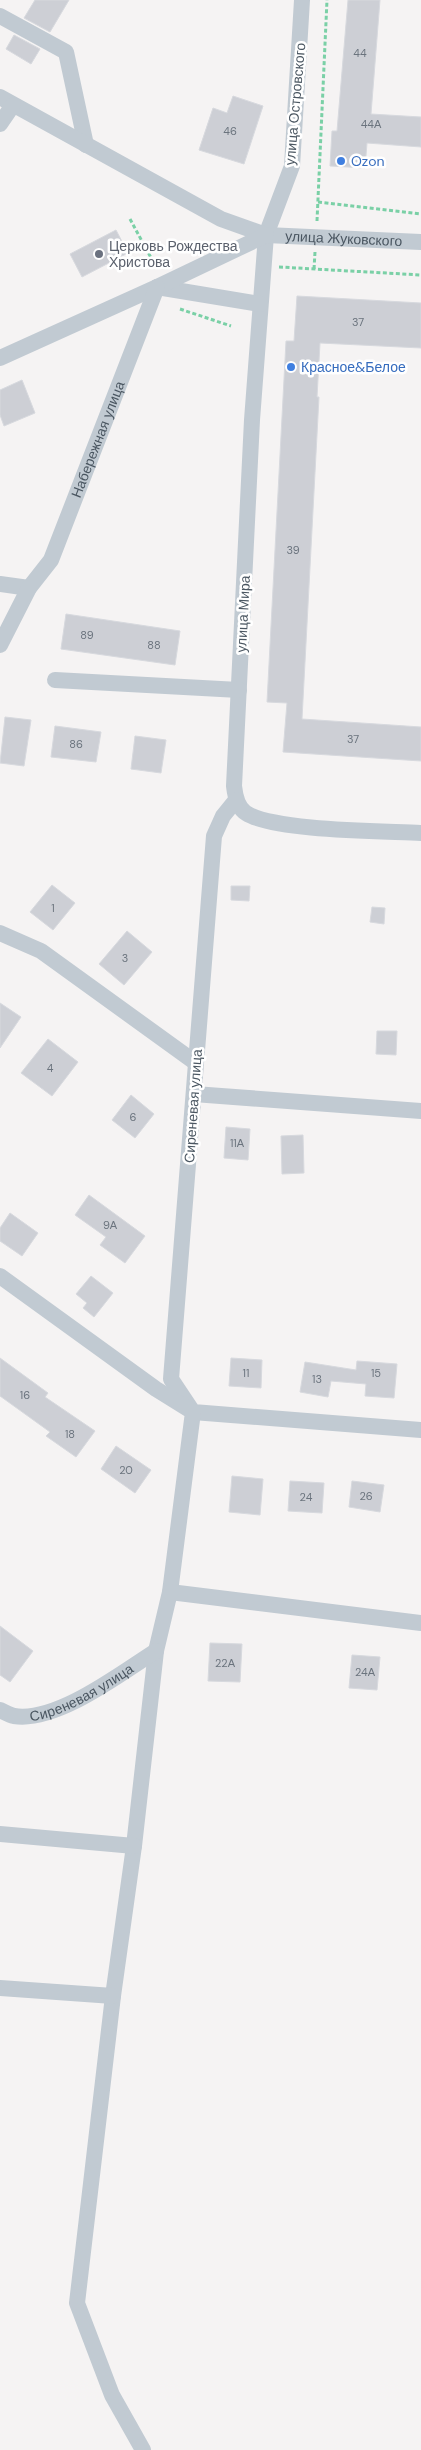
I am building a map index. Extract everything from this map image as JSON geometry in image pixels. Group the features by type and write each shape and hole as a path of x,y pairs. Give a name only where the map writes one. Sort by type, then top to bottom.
{"street":[{"name":"улица Островского","path":"266,235 292,166 302,0"},
{"path":"0,16 66,52 86,145"},
{"path":"0,124 6,101 221,219 266,235"},
{"path":"0,358 266,235"},
{"name":"улица Жуковского","path":"266,235 421,242"},
{"name":"улица Мира","path":"236,800 234,755 239,690 252,420 266,235"},
{"path":"157,287 260,304"},
{"name":"Набережная улица","path":"0,645 29,588 51,560 157,287"},
{"path":"0,584 29,588"},
{"path":"55,680 239,690"},
{"path":"236,800 245,813 267,822 325,828 421,833"},
{"name":"Сиреневая улица","path":"193,1412 171,1379 214,836 223,816 236,800"},
{"path":"0,933 41,951 196,1063"},
{"path":"194,1094 421,1111"},
{"path":"0,1276 156,1389 193,1412 421,1430"},
{"path":"143,2450 112,2395 77,2303 113,1996 134,1846 156,1651 170,1592 193,1412"},
{"path":"170,1592 421,1623"},
{"name":"Сиреневая улица","path":"0,1710 14,1716 35,1715 58,1708 90,1694 156,1651"},
{"path":"0,1834 134,1846"},
{"path":"0,1988 113,1996"}],"path":[{"path":"314,269 327,0"},
{"path":"318,202 421,214"},
{"path":"130,219 156,266 161,264"},
{"path":"277,273 277,267 421,275"},
{"path":"178,308 231,326"}],"building":[{"path":"35,0 69,0 50,32 24,18"},
{"path":"348,0 380,0 371,114 421,117 421,147 367,143 365,168 330,166 332,131 337,131"},
{"path":"14,35 40,49 31,64 6,49"},
{"path":"233,96 263,106 244,164 199,150 213,108 227,113"},
{"name":"Церковь Рождества Христова","path":"116,230 128,253 82,277 70,254"},
{"path":"297,296 421,303 421,348 320,343 317,397 319,397 302,719 421,727 421,761 283,752 287,703 267,702 286,341 294,341"},
{"path":"22,380 35,413 4,426 0,415 0,390"},
{"path":"66,614 180,631 175,665 61,649"},
{"path":"5,717 31,720 24,766 0,763"},
{"path":"55,726 101,732 96,762 51,757"},
{"path":"135,736 166,740 161,773 131,769"},
{"path":"52,885 75,903 53,930 30,912"},
{"path":"231,886 250,886 249,901 231,900"},
{"path":"372,907 385,908 384,924 370,922"},
{"path":"127,931 152,952 124,985 99,964"},
{"path":"0,1003 21,1017 0,1048"},
{"path":"377,1031 397,1031 396,1055 376,1054"},
{"path":"48,1039 78,1062 52,1096 21,1073"},
{"path":"131,1095 154,1114 135,1138 112,1120"},
{"path":"226,1127 250,1129 248,1160 224,1158"},
{"path":"303,1135 304,1173 282,1174 281,1136"},
{"path":"89,1195 145,1236 125,1263 100,1245 106,1237 75,1215"},
{"path":"10,1213 38,1233 22,1256 0,1241 0,1228"},
{"path":"91,1276 113,1293 94,1317 83,1308 87,1303 76,1294"},
{"path":"0,1358 48,1393 45,1397 95,1431 76,1457 46,1436 50,1432 0,1396"},
{"path":"231,1358 262,1360 261,1388 229,1386"},
{"path":"357,1361 397,1364 394,1398 365,1396 366,1384 331,1381 328,1397 300,1392 305,1362 356,1370"},
{"path":"116,1446 151,1470 135,1493 101,1469"},
{"path":"232,1476 263,1479 260,1515 229,1512"},
{"path":"290,1481 324,1483 322,1513 288,1511"},
{"path":"352,1481 384,1485 380,1512 349,1507"},
{"path":"0,1626 33,1651 10,1682 0,1675"},
{"path":"210,1643 242,1644 240,1682 208,1681"},
{"path":"352,1655 380,1657 377,1690 349,1688"}],"place":[{"name":"Ozon","path":"341,161"},
{"name":"Церковь Рождества Христова","path":"99,254"},
{"name":"Красное&Белое","path":"291,367"}]}
